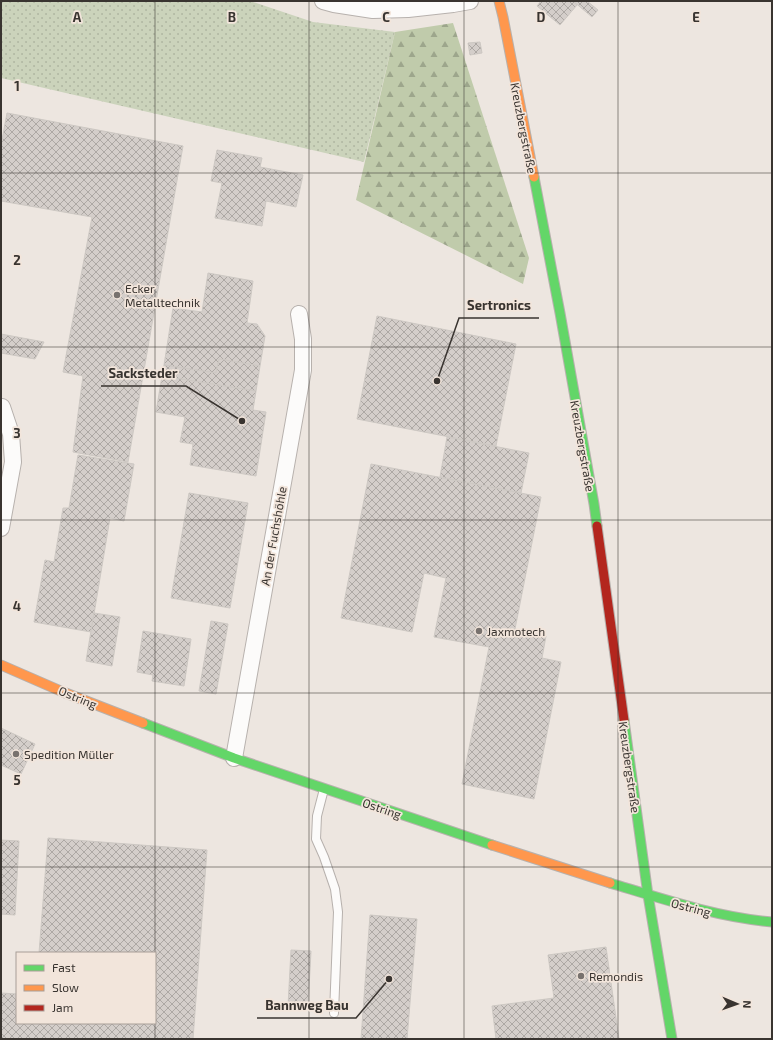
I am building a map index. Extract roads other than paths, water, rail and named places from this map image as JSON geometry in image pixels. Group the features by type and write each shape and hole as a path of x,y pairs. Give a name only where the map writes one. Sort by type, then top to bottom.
{"street":[{"path":"323,1 373,10 416,8 470,1"},
{"name":"Kreuzbergstraße","path":"499,1 560,313 594,504 648,895 672,1039"},
{"name":"An der Fuchshöhle","path":"234,758 303,370 303,339 299,314"},
{"path":"1,528 13,462 10,434 2,407"},
{"name":"Ostring","path":"1,665 63,692 234,758 581,874 648,895 714,913 772,922"}],"lane":[{"path":"324,788 317,816 316,839 335,889 338,912 334,1013"}],"place":[{"name":"Ecker Metalltechnik","path":"117,295"},
{"name":"Sertronics","path":"437,381"},
{"name":"Sacksteder","path":"242,421"},
{"name":"Jaxmotech","path":"479,631"},
{"name":"Spedition Müller","path":"16,754"},
{"name":"Remondis","path":"581,976"},
{"name":"Bannweg Bau","path":"389,979"}]}
